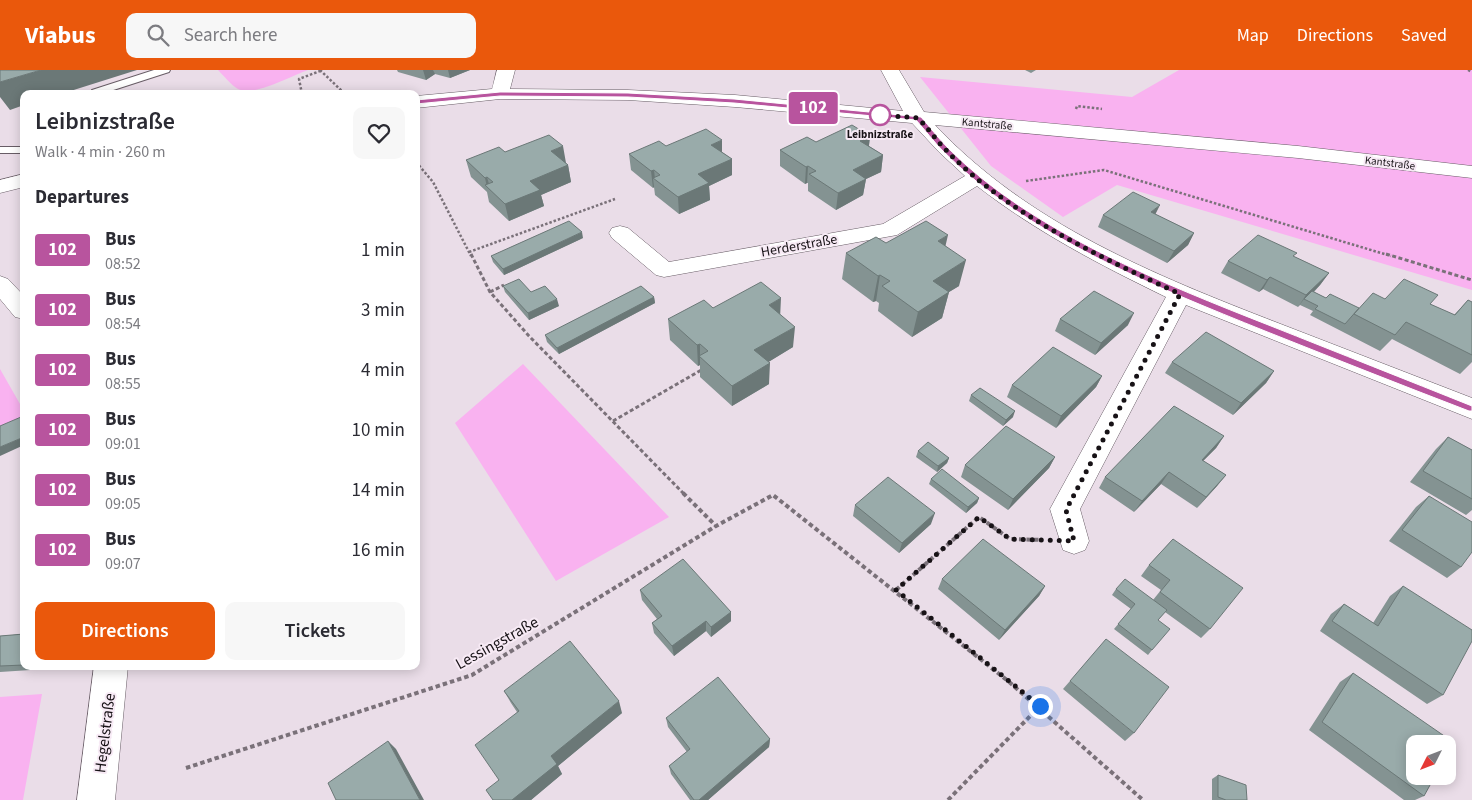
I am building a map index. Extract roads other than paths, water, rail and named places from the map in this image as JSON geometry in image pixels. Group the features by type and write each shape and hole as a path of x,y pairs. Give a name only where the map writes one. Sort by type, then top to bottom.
{"street":[{"path":"500,94 506,70"},
{"path":"890,70 903,96 918,118 946,150 977,177 1038,221 1082,246 1180,294 1472,409"},
{"name":"Kantstraße","path":"420,102 500,94 628,95 715,100 1298,152 1472,172"},
{"name":"Herderstraße","path":"620,233 664,270 889,230 977,177"},
{"path":"0,187 20,181"},
{"path":"0,284 20,306"},
{"path":"1074,541 1066,510 1180,294"},
{"name":"Hegelstraße","path":"96,800 111,670"}],"lane":[{"path":"102,90 165,70"},
{"path":"0,150 20,150"}],"place":[{"name":"Leibnizstraße","path":"880,115"}]}
